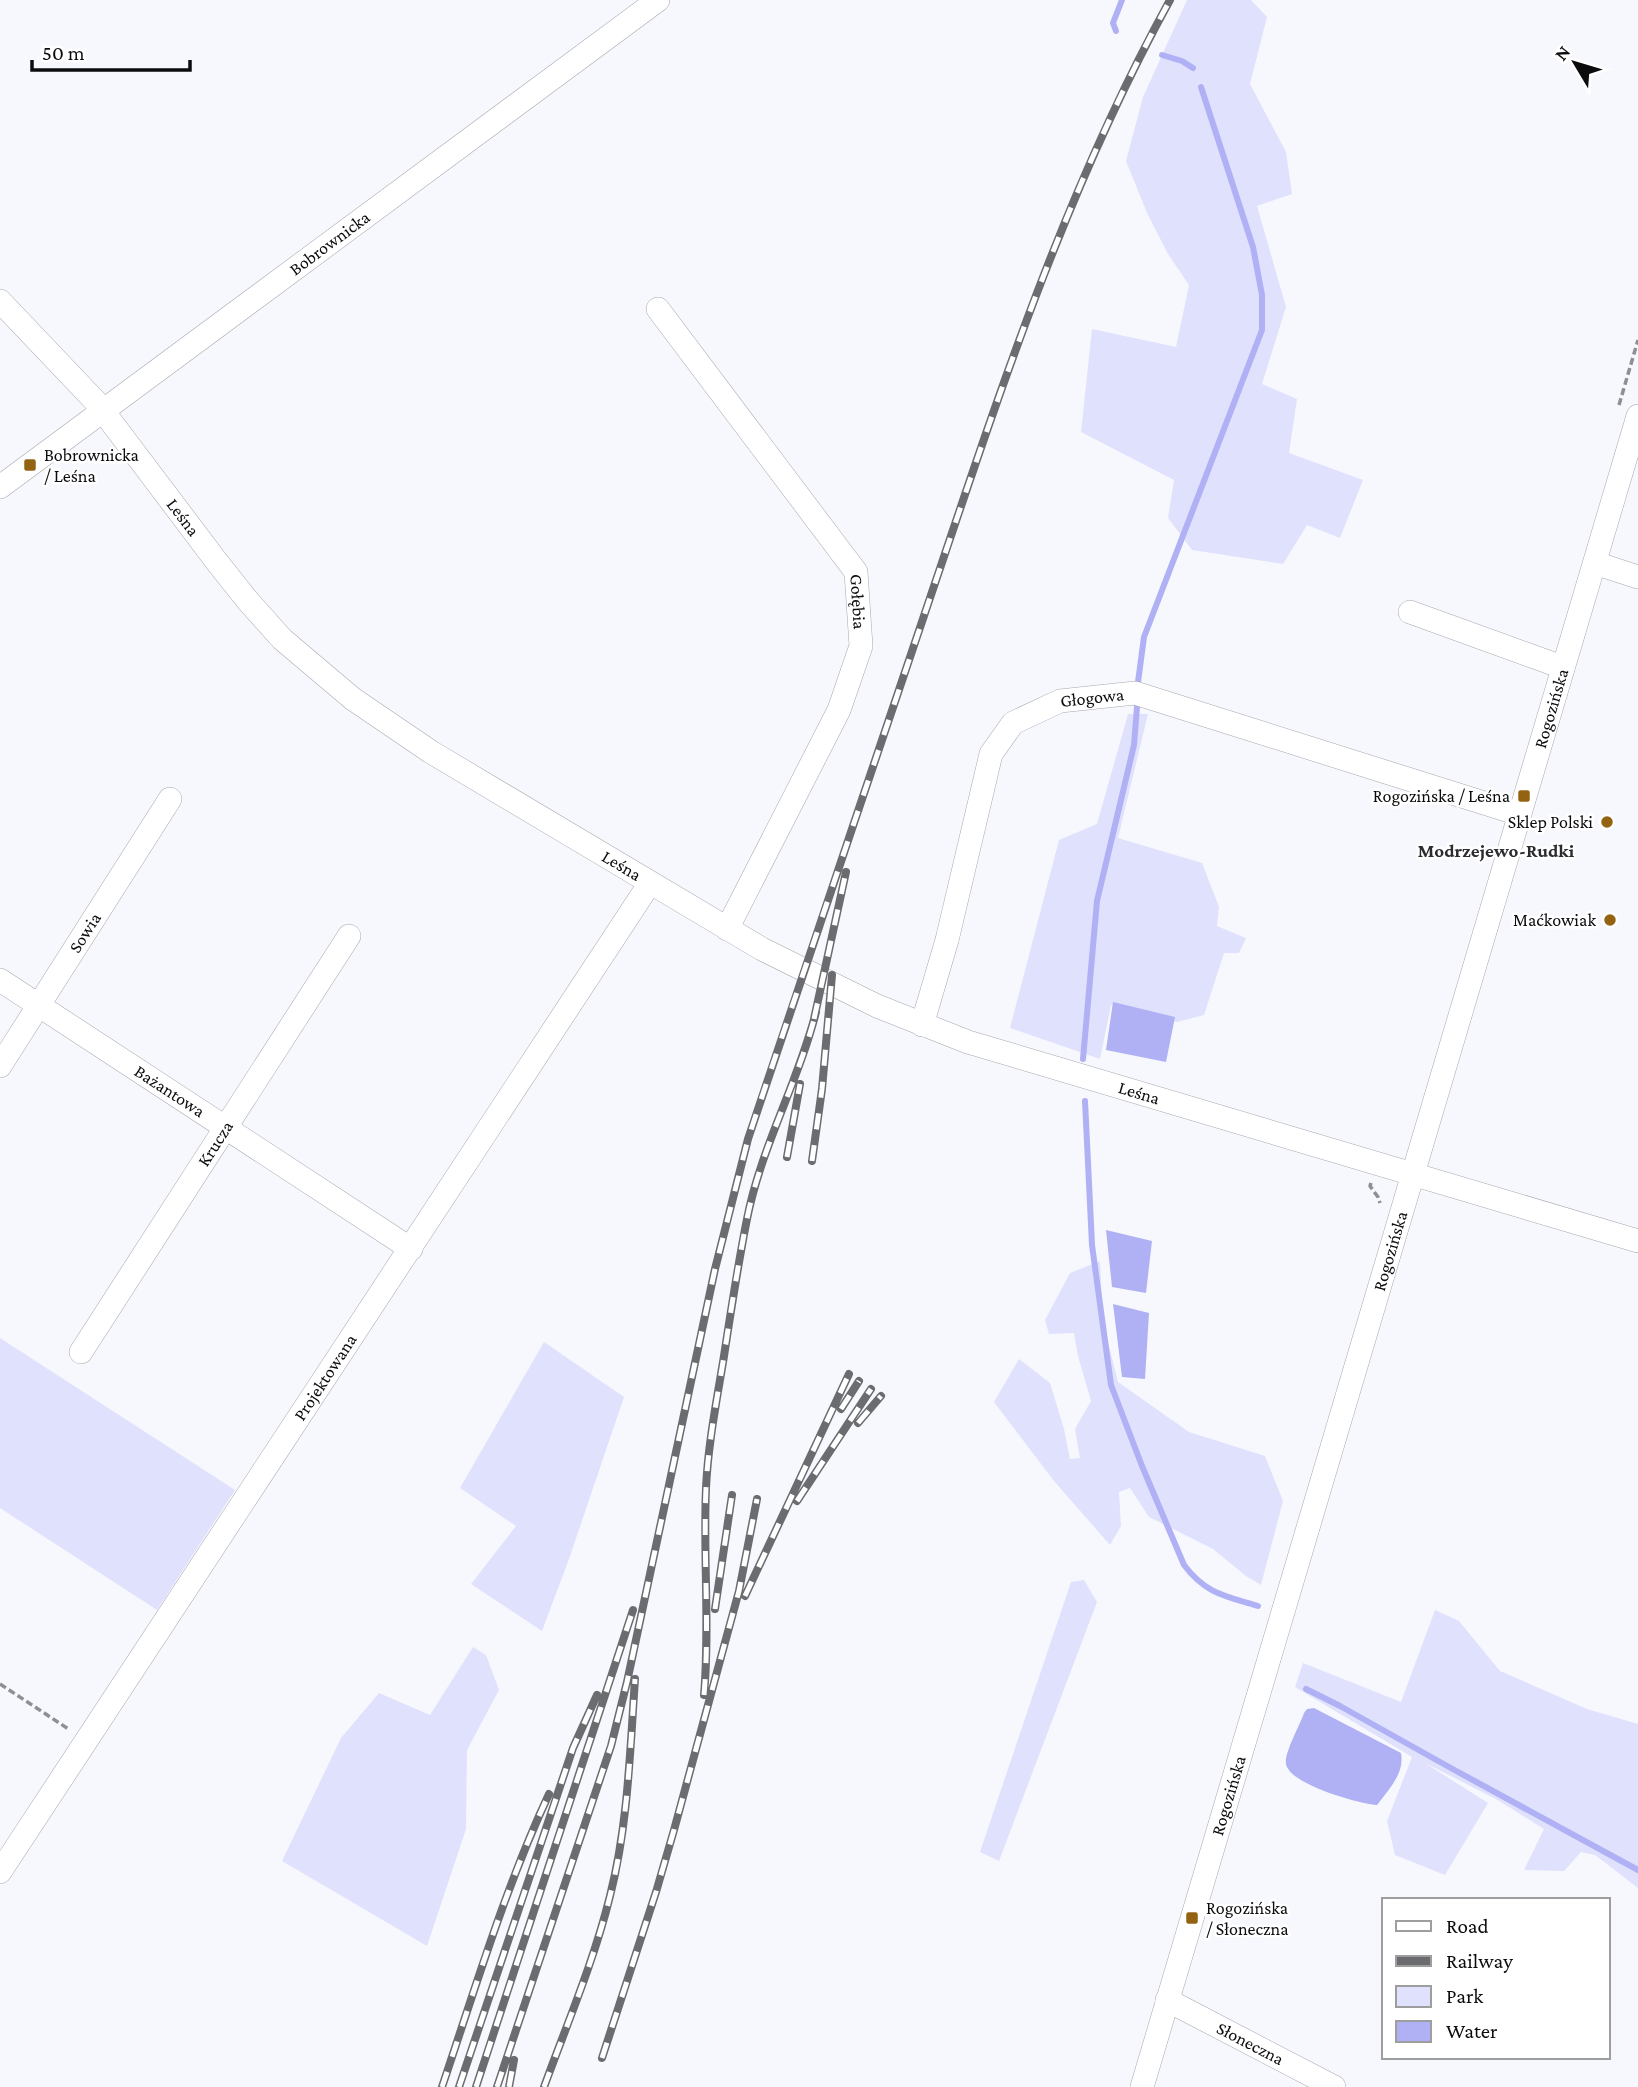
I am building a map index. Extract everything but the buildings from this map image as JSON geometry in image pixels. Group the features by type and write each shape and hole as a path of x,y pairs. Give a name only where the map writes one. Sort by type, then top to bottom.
{"street":[{"name":"Bobrownicka","path":"0,487 657,0"},
{"name":"Leśna","path":"0,300 104,410 244,597 282,639 324,676 377,717 431,752 727,929 823,981 922,1025 1014,1056 1638,1241"},
{"name":"Gołębia","path":"658,309 856,572 861,646 839,710 727,929"},
{"name":"Rogozińska","path":"1142,2087 1638,416"},
{"path":"1595,563 1638,577"},
{"path":"1410,612 1562,667"},
{"name":"Głogowa","path":"922,1025 947,940 991,754 1013,723 1059,701 1135,693 1519,814"},
{"name":"Sowia","path":"0,1066 170,799"},
{"name":"Projektowana","path":"0,1872 650,883"},
{"name":"Krucza","path":"81,1352 349,936"},
{"name":"Bażantowa","path":"0,980 411,1248"},
{"name":"Słoneczna","path":"1167,2000 1334,2087"}],"path":[{"path":"0,1684 86,1741"}],"green space":[{"path":"1187,0 1251,0 1267,17 1250,84 1286,152 1292,194 1257,206 1286,307 1262,384 1297,399 1289,453 1363,480 1340,538 1307,525 1283,564 1192,550 1168,518 1174,480 1081,432 1092,329 1176,347 1189,285 1168,254 1147,213 1126,161 1143,97"},
{"path":"1128,714 1148,714 1118,838 1202,863 1219,907 1217,926 1246,938 1239,953 1224,953 1204,1015 1177,1022 1111,1005 1100,1059 1010,1028 1059,840 1097,824"},
{"path":"1100,1261 1103,1322 1118,1382 1189,1432 1265,1456 1283,1501 1261,1585 1213,1549 1149,1517 1130,1488 1119,1492 1121,1526 1110,1545 1054,1481 994,1402 1019,1359 1050,1383 1070,1459 1080,1458 1075,1429 1091,1401 1074,1333 1049,1334 1045,1320 1070,1273"},
{"path":"0,1338 235,1490 157,1610 0,1508"},
{"path":"544,1342 624,1397 542,1631 471,1584 516,1526 460,1488"},
{"path":"1084,1580 1097,1602 999,1861 980,1852 1071,1582"},
{"path":"1435,1610 1459,1621 1500,1671 1587,1709 1638,1724 1638,1888 1595,1855 1581,1852 1564,1871 1524,1870 1544,1829 1496,1799 1425,1763 1488,1803 1445,1875 1395,1855 1387,1821 1412,1757 1295,1687 1303,1663 1401,1702"},
{"path":"473,1647 486,1655 499,1690 467,1750 466,1829 427,1946 282,1861 341,1738 379,1693 430,1715"}],"water":[{"path":"1113,1002 1175,1017 1166,1062 1106,1050"},
{"path":"1106,1230 1152,1241 1146,1293 1112,1287"},
{"path":"1113,1304 1149,1313 1145,1379 1122,1377"},
{"path":"1314,1708 1401,1753 1398,1774 1377,1805 1326,1792 1299,1779 1290,1771 1286,1759 1290,1746 1304,1713 1307,1709"}],"waterway":[{"path":"1116,31 1113,23 1122,0"},
{"path":"1162,55 1182,61 1193,68"},
{"path":"1138,682 1144,637 1262,330 1262,295 1253,247 1201,87"},
{"path":"1083,1059 1097,901 1134,745 1137,707"},
{"path":"1085,1101 1092,1245 1111,1385 1184,1565 1208,1588 1258,1606"},
{"path":"1306,1689 1638,1870"}],"railway":[{"path":"497,2087 611,1746 715,1269 748,1139 957,519 1037,292 1098,144 1170,0"},
{"path":"814,1019 846,872"},
{"path":"812,1161 822,1089 832,975"},
{"path":"704,1695 707,1471 735,1287 753,1192 816,1012"},
{"path":"787,1157 800,1084"},
{"path":"745,1596 849,1374"},
{"path":"841,1409 859,1381"},
{"path":"797,1501 871,1389"},
{"path":"858,1423 881,1396"},
{"path":"715,1609 732,1495"},
{"path":"602,2058 674,1830 739,1591 757,1499"},
{"path":"476,2087 633,1610"},
{"path":"544,2087 580,1992 610,1896 621,1842 635,1679"},
{"path":"459,2087 573,1748 597,1695"},
{"path":"442,2087 505,1902 549,1794"},
{"path":"509,2087 514,2060"}],"place":[{"name":"Bobrownicka / Leśna","path":"30,465"},
{"name":"Rogozińska / Leśna","path":"1524,796"},
{"name":"Sklep Polski","path":"1607,822"},
{"name":"Maćkowiak","path":"1610,920"},
{"name":"Rogozińska / Słoneczna","path":"1192,1918"}],"district":[{"name":"Modrzejewo-Rudki","path":"1496,850"}]}
